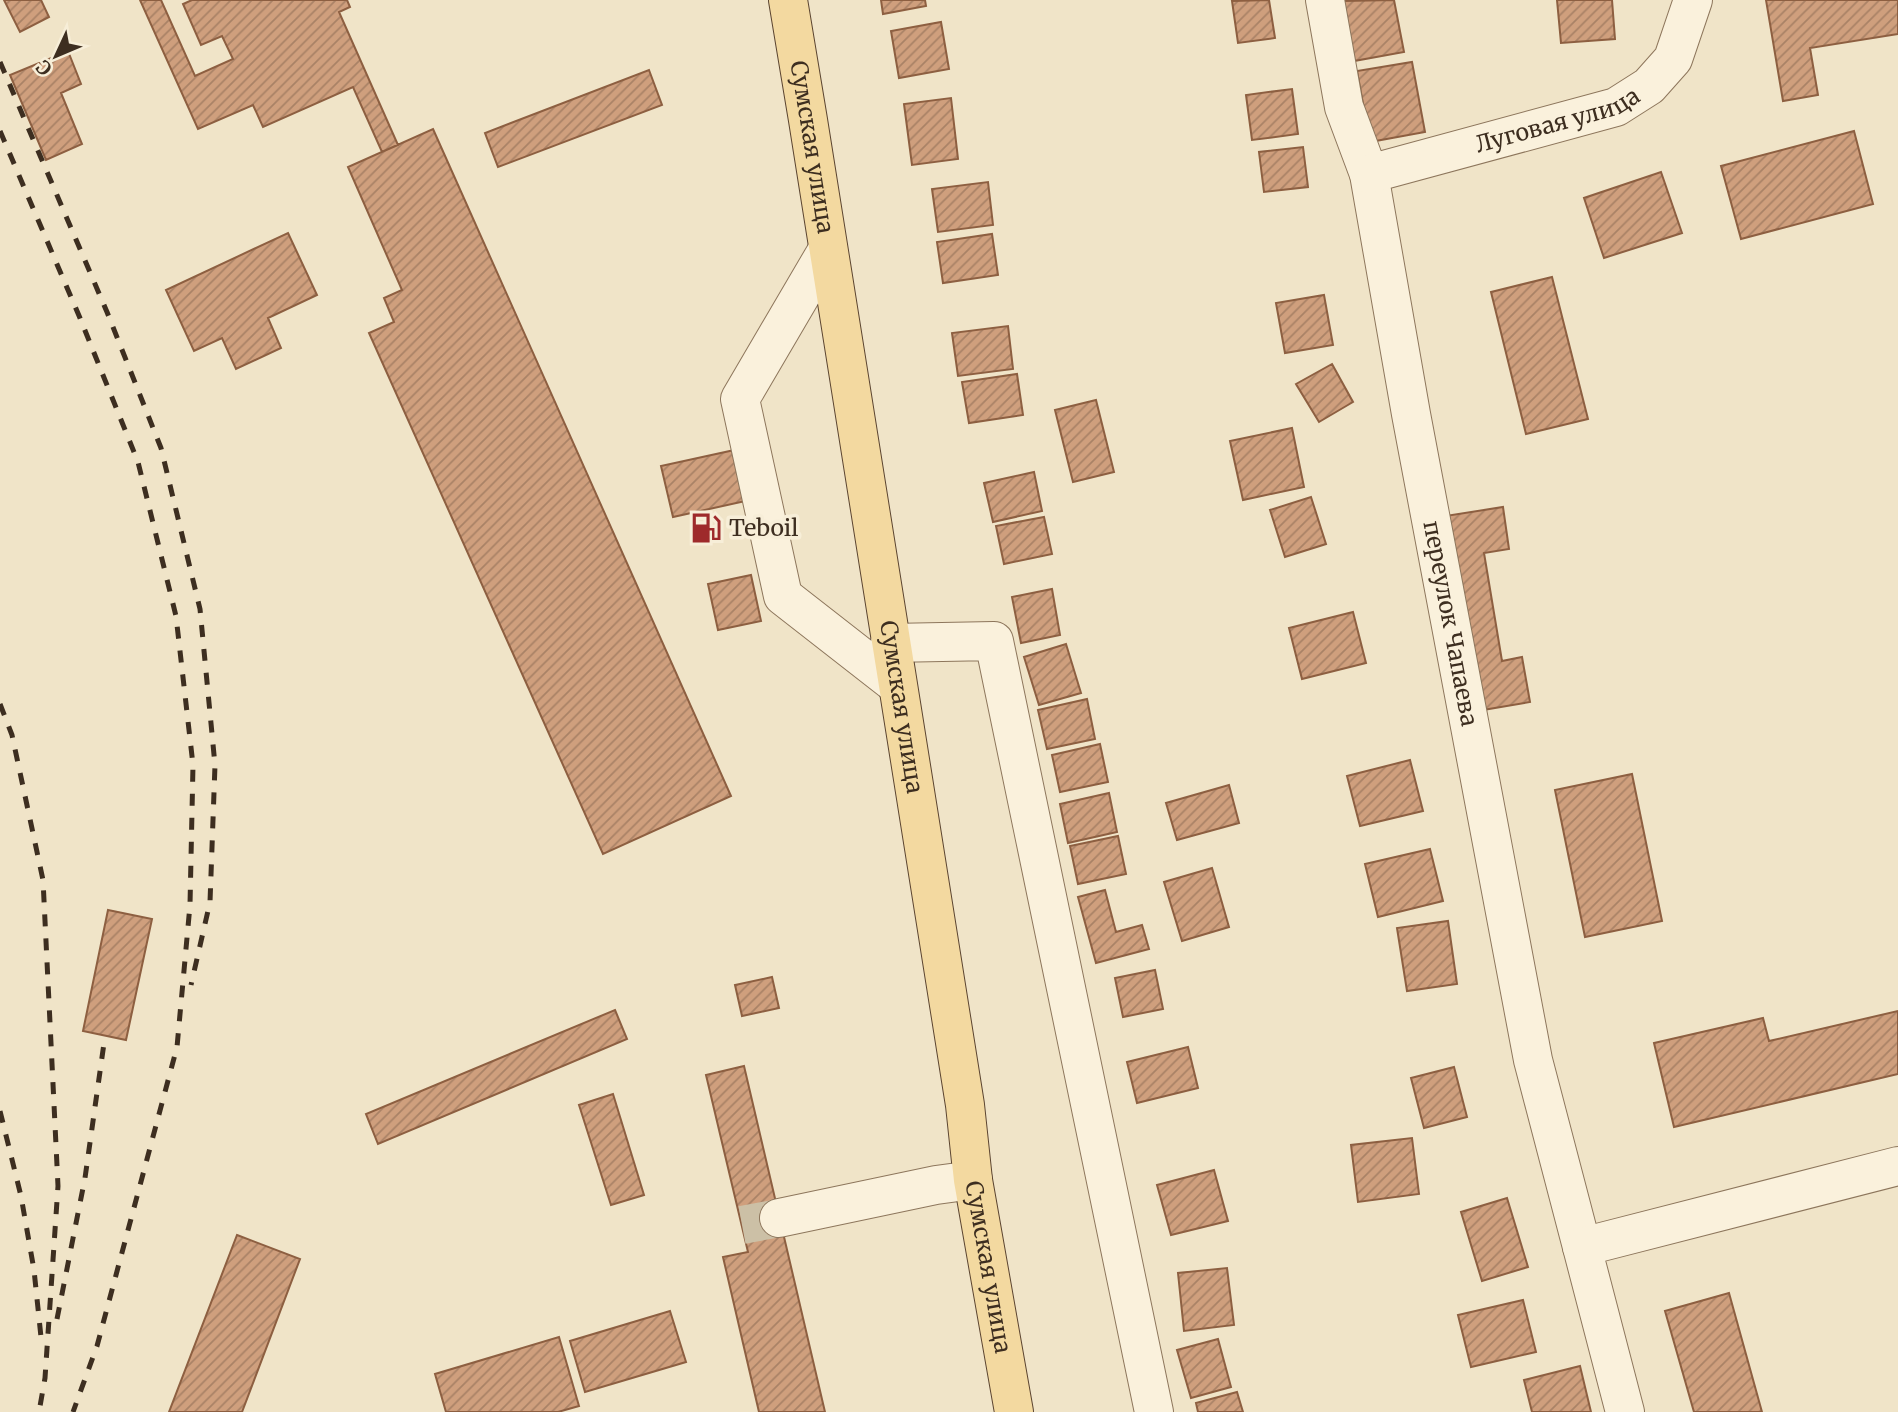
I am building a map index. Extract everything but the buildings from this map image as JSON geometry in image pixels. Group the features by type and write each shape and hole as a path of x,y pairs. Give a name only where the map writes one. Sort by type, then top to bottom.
{"main road":[{"name":"Сумская улица","path":"788,0 965,1105 973,1180 1014,1412"}],"street":[{"name":"переулок Чапаева","path":"1325,0 1344,107 1369,174 1411,414 1533,1060 1625,1412"},
{"name":"Луговая улица","path":"1369,174 1616,107 1649,86 1673,59 1693,0"},
{"path":"828,249 740,399 783,596 897,685"},
{"path":"890,643 994,641 1154,1412"},
{"path":"1582,1247 1898,1166"},
{"path":"779,1218 936,1185 973,1180"}],"tunnel":[{"path":"742,1225 779,1218"}],"railway":[{"path":"0,62 107,312 161,448 200,609 215,765 210,902 191,985"},
{"path":"0,131 138,462 176,616 193,765 190,905 177,1047 97,1346 73,1412"},
{"path":"0,704 12,735 43,880 58,1186 45,1378 39,1412"},
{"path":"57,1319 85,1178 105,1036"},
{"path":"0,1111 21,1196 34,1270 41,1337"}],"place":[{"name":"Teboil","path":"706,528"}]}
